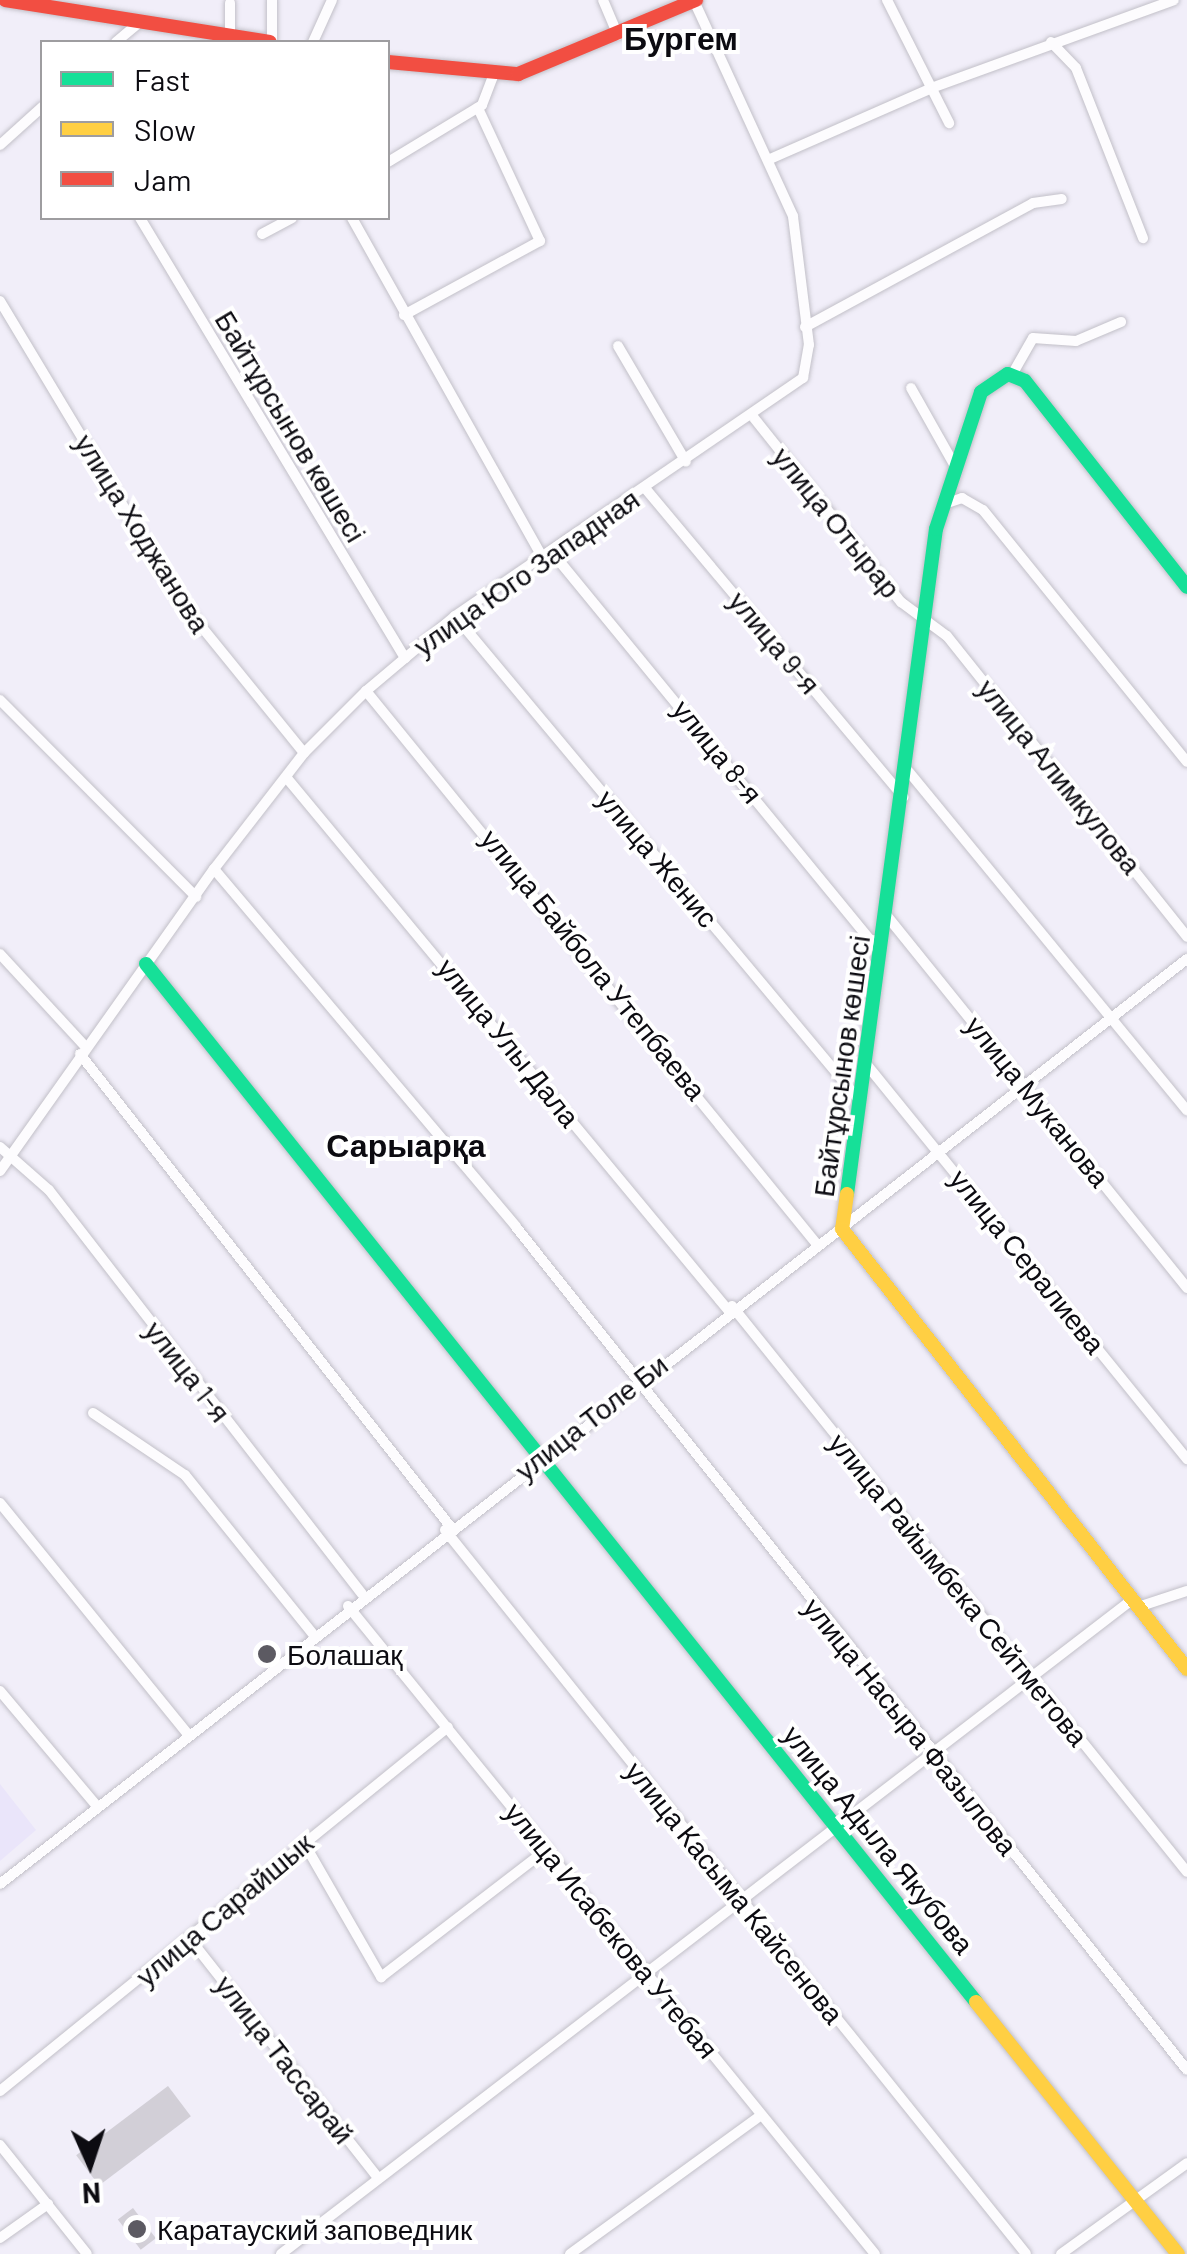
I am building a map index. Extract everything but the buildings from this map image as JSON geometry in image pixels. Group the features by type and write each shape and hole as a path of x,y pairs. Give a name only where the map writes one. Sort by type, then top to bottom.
{"street":[{"path":"5,0 257,40"},
{"path":"271,40 272,0"},
{"path":"313,40 332,0"},
{"path":"603,0 618,35"},
{"path":"390,62 492,76 540,68 694,0"},
{"name":"улица Юго Западная","path":"0,1171 6,1149 214,869 304,753 366,691 455,616 754,418 803,378 805,327 797,235 770,159 694,0"},
{"path":"887,0 950,123"},
{"path":"770,159 934,87 1174,0"},
{"path":"230,3 230,36"},
{"path":"118,40 140,22"},
{"path":"1051,42 1076,68 1143,238"},
{"path":"390,161 478,108 492,76"},
{"path":"404,315 540,241 478,108"},
{"path":"0,145 40,109"},
{"path":"805,327 1033,204 1062,199"},
{"name":"Байтұрсынов көшесі","path":"141,220 405,658"},
{"path":"262,234 288,220"},
{"name":"улица 8-я","path":"353,220 404,315 546,554 882,955"},
{"name":"улица Ходжанова","path":"0,301 179,599 304,753"},
{"path":"1120,322 1083,340 1033,338 1013,374 1187,587"},
{"path":"618,346 686,462"},
{"name":"Байтұрсынов көшесі","path":"1013,374 971,406 947,503 924,622 909,772 842,1230 1187,1669"},
{"path":"911,388 955,466"},
{"name":"улица Отырар","path":"754,418 924,622"},
{"name":"улица 9-я","path":"645,488 904,798"},
{"path":"947,503 972,500 1187,762"},
{"name":"улица Женис","path":"455,616 860,1102"},
{"name":"улица Алимкулова","path":"924,622 947,636 1187,937"},
{"name":"улица Байбола Утепбаева","path":"366,691 815,1242"},
{"path":"0,700 196,897"},
{"path":"909,772 1187,1110"},
{"name":"улица Улы Дала","path":"286,777 730,1308"},
{"name":"улица Насыра Фазылова","path":"214,869 636,1382 1187,2070"},
{"name":"улица Муканова","path":"887,916 1187,1288"},
{"name":"улица Касыма Кайсенова","path":"0,954 82,1050 447,1528 740,1900 1026,2254"},
{"name":"улица Толе Би","path":"0,1884 362,1594 815,1242 842,1230 1028,1088 1187,958"},
{"name":"улица Адыла Якубова","path":"146,964 1178,2254"},
{"name":"улица Сералиева","path":"866,1065 1187,1459"},
{"name":"улица 1-я","path":"6,1149 362,1594"},
{"name":"улица Райымбека Сейтметова","path":"730,1308 1187,1872"},
{"path":"93,1412 185,1475 313,1634"},
{"path":"0,1503 188,1734"},
{"path":"281,2254 1029,1676 1137,1603 1187,1591"},
{"name":"улица Исабекова Утебая","path":"348,1606 875,2254"},
{"path":"0,1690 96,1806"},
{"name":"улица Сарайшык","path":"0,2091 448,1726"},
{"path":"304,1843 381,1978 547,1849"},
{"name":"улица Тассарай","path":"190,1939 379,2179"},
{"path":"570,2254 761,2115"},
{"path":"0,2145 87,2254"},
{"path":"1061,2254 1187,2163"},
{"path":"0,2238 48,2204"}],"shaded area":[{"path":"0,1784 36,1830 0,1861"}],"traffic: fast":[{"path":"847,1194 936,529 981,392 1008,374 1025,381 1187,587"},
{"path":"146,964 976,2002"}],"traffic: slow":[{"path":"847,1194 842,1229 1187,1669"},
{"path":"976,2002 1178,2254"}],"traffic: jam":[{"path":"5,0 257,40"},
{"path":"390,62 518,74 696,0"}],"place":[{"name":"Болашақ","path":"267,1654"},
{"name":"Каратауский заповедник","path":"137,2229"}],"district":[{"name":"Бургем","path":"681,37"},
{"name":"Сарыарқа","path":"406,1144"}]}
